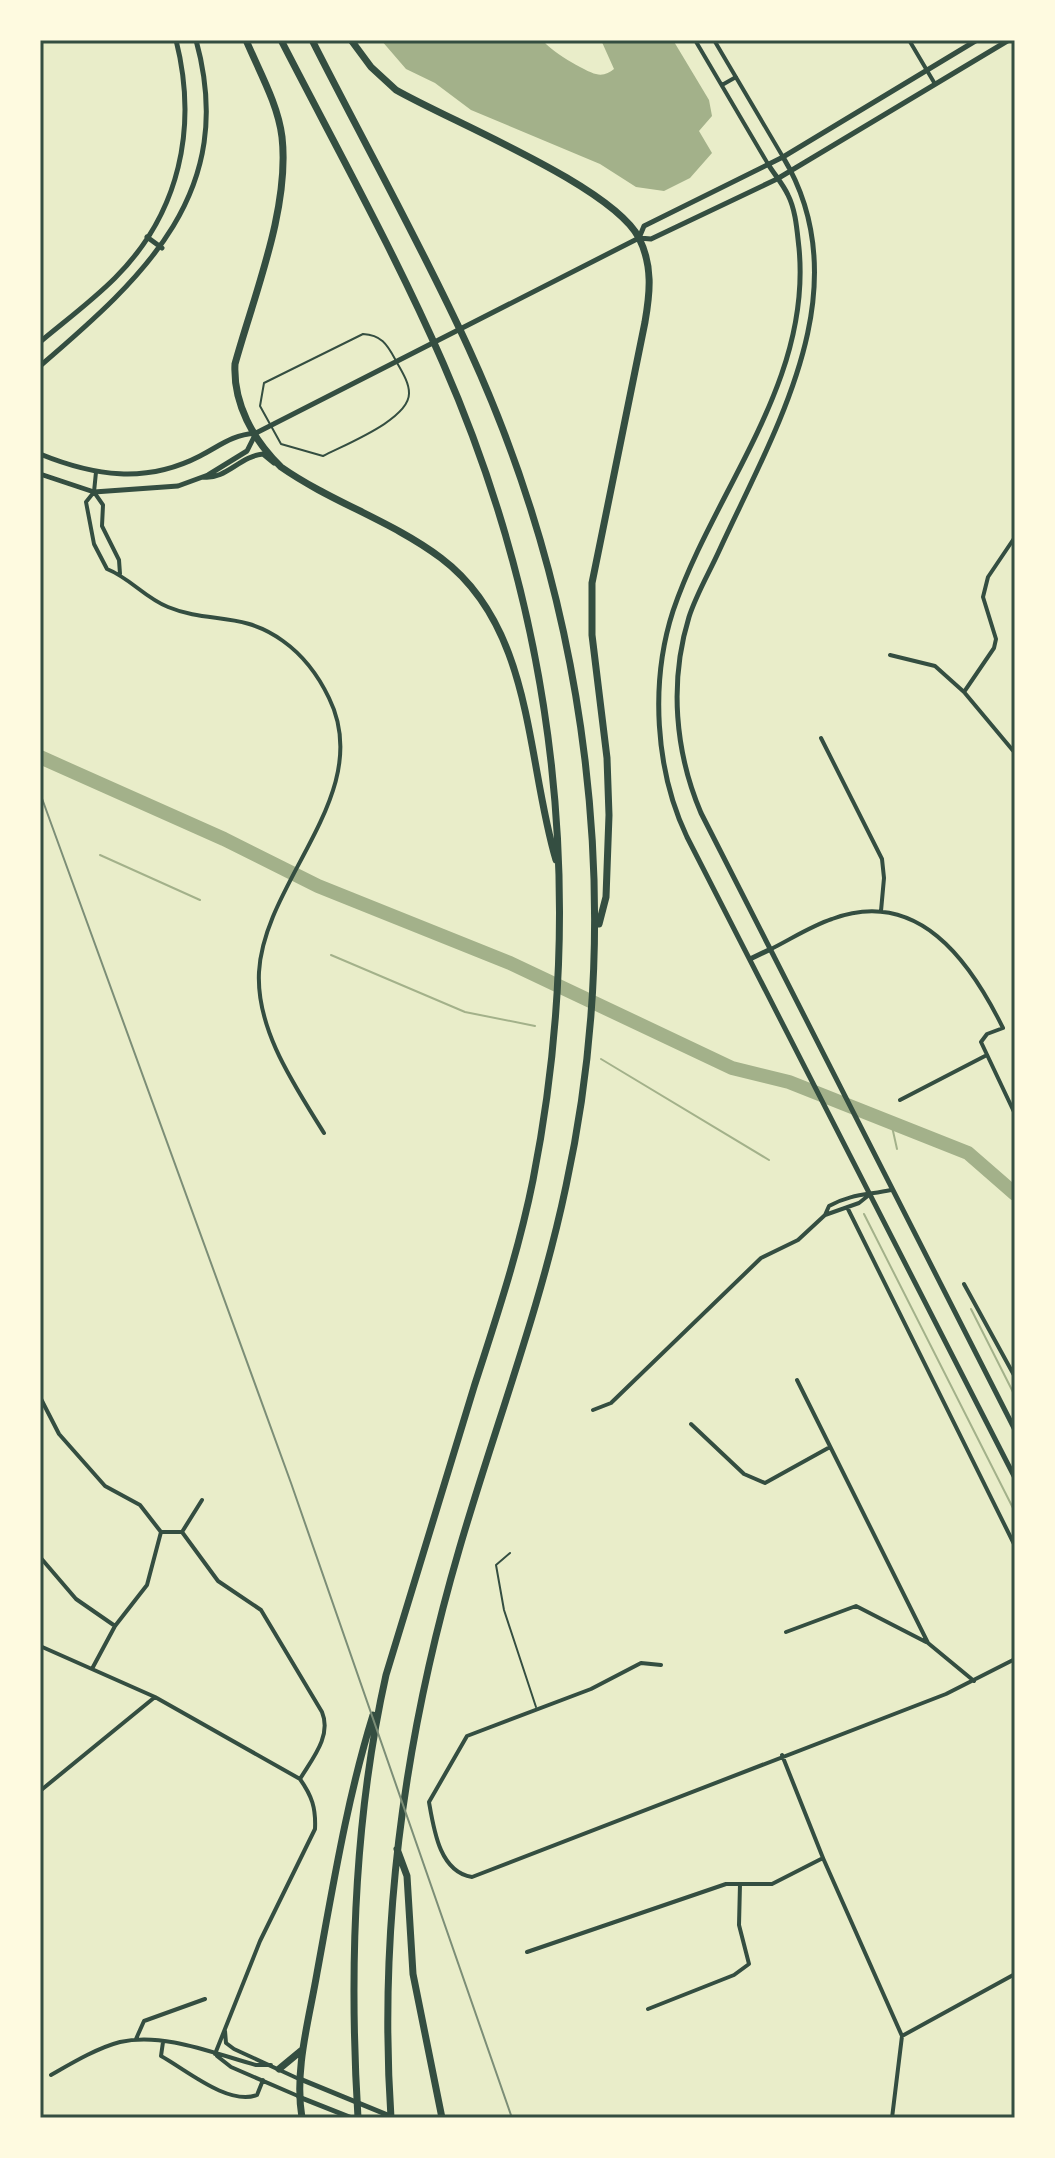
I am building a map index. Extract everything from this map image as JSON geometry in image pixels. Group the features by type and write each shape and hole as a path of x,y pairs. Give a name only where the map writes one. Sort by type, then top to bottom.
{"highway":[{"path":"246,40 277,114 283,164 277,209 235,364 234,387 238,404 278,464 434,553 454,569 482,600 498,627 515,677 535,753 547,829 559,870"},
{"path":"281,40 421,315 488,477 536,646 555,771 559,870 559,945 554,1021 542,1127 516,1248 361,1755 339,1852 299,2079 302,2118"},
{"path":"312,40 470,351 537,523 552,576 578,710 590,816 596,934 589,1037 576,1135 559,1215 455,1563 419,1703 396,1847 388,1974 393,2118"},
{"path":"351,40 371,67 396,90 590,191 625,221 639,238 649,268 651,288 592,583 592,635 607,758 609,815 606,897 596,934"},
{"path":"355,2118 355,1951 369,1776 386,1675"},
{"path":"396,1847 407,1876 413,1974 442,2118"},
{"path":"279,2069 298,2055 305,2044"}],"main road":[{"path":"40,342 115,278 147,237 171,195 184,153 186,98 176,40"},
{"path":"40,366 129,286 162,248 185,209 200,164 207,116 196,40"},
{"path":"639,238 644,226 783,157 977,40"},
{"path":"40,454 111,476 173,468 235,434 256,433 639,238 651,239 777,179 1009,40"},
{"path":"783,157 792,171 810,219 816,268 808,338 792,390 690,616 678,677 677,713 687,781 891,1190 1015,1430"},
{"path":"768,164 788,196 796,222 801,286 794,334 779,385 687,576 673,613 660,679 663,750 677,816 1015,1478"},
{"path":"147,237 162,248"},
{"path":"794,334 808,338"},
{"path":"40,474 94,492 178,486 202,477 247,451 256,433"},
{"path":"754,439 768,445"},
{"path":"202,477 214,478 253,455 263,454 278,464"},
{"path":"744,461 758,467"},
{"path":"750,959 771,949"},
{"path":"299,2079 393,2118"},
{"path":"299,2096 355,2118"}],"street":[{"path":"695,40 768,164"},
{"path":"714,40 783,157"},
{"path":"909,40 935,84"},
{"path":"722,85 736,77"},
{"path":"96,472 94,492 86,502 94,544 107,569 120,574 146,597 171,609 254,624 284,642 308,663 336,712 340,731 340,764 261,953 261,1001 286,1070 324,1133"},
{"path":"94,492 103,505 102,526 119,560 120,574"},
{"path":"964,692 994,648 996,639 983,597 988,577 1015,537"},
{"path":"890,655 935,666 964,692 1015,753"},
{"path":"821,738 882,859 881,911"},
{"path":"771,949 834,918 881,911 921,924 948,943 980,984 1003,1028 987,1034 981,1042 1015,1114"},
{"path":"900,1100 985,1056"},
{"path":"593,1410 611,1403 761,1258 798,1240 825,1215 869,1195 891,1190"},
{"path":"825,1215 829,1206 845,1197 856,1193 869,1195"},
{"path":"847,1207 1015,1546"},
{"path":"964,1284 1015,1377"},
{"path":"797,1380 928,1643"},
{"path":"40,1397 59,1434 105,1486 140,1505 161,1532"},
{"path":"691,1424 744,1474 765,1483 830,1447"},
{"path":"182,1532 202,1500"},
{"path":"161,1532 182,1532"},
{"path":"93,1667 115,1626 147,1585 161,1532"},
{"path":"182,1532 218,1581 261,1610 322,1712 324,1733 300,1779"},
{"path":"40,1557 76,1599 115,1626"},
{"path":"786,1632 856,1606 928,1643 974,1681"},
{"path":"40,1646 155,1697 300,1779 316,1810 315,1829 260,1941 215,2054"},
{"path":"661,1665 641,1663 591,1689 467,1736 429,1802 447,1865 456,1874 472,1877 974,1681 1015,1659"},
{"path":"40,1791 155,1697"},
{"path":"782,1755 823,1858 902,2036 892,2118"},
{"path":"527,1952 726,1884 772,1884 823,1858"},
{"path":"648,2009 734,1975 749,1964 739,1925 740,1884"},
{"path":"902,2036 1015,1974"},
{"path":"136,2039 144,2021 205,1999"},
{"path":"225,2030 226,2043 234,2049 299,2079"},
{"path":"51,2075 116,2043 136,2039 163,2041 271,2065"},
{"path":"163,2041 161,2056 227,2093 246,2099 257,2095 263,2080"},
{"path":"215,2054 231,2067 299,2096"}],"lane":[{"path":"363,334 372,335 387,344 409,387 407,405 397,417 323,456 281,444 269,426 260,406 264,383 363,334"},
{"path":"510,1553 496,1565 504,1610 537,1709"}],"shaded area":[{"path":"381,40 543,40 567,60 601,75 614,69 601,40 673,40 709,100 712,116 699,131 712,153 690,178 664,191 636,187 600,164 471,110 435,83 406,69"}],"waterway":[{"path":"40,757 224,839 318,886 510,963 732,1068 789,1082 968,1153 1015,1194"},
{"path":"100,855 200,900"},
{"path":"331,955 465,1012 535,1026"},
{"path":"601,1059 769,1160"},
{"path":"891,1122 897,1149"},
{"path":"864,1214 1015,1512"},
{"path":"971,1309 1015,1396"}],"railway":[{"path":"40,793 291,1483 512,2118"}]}
